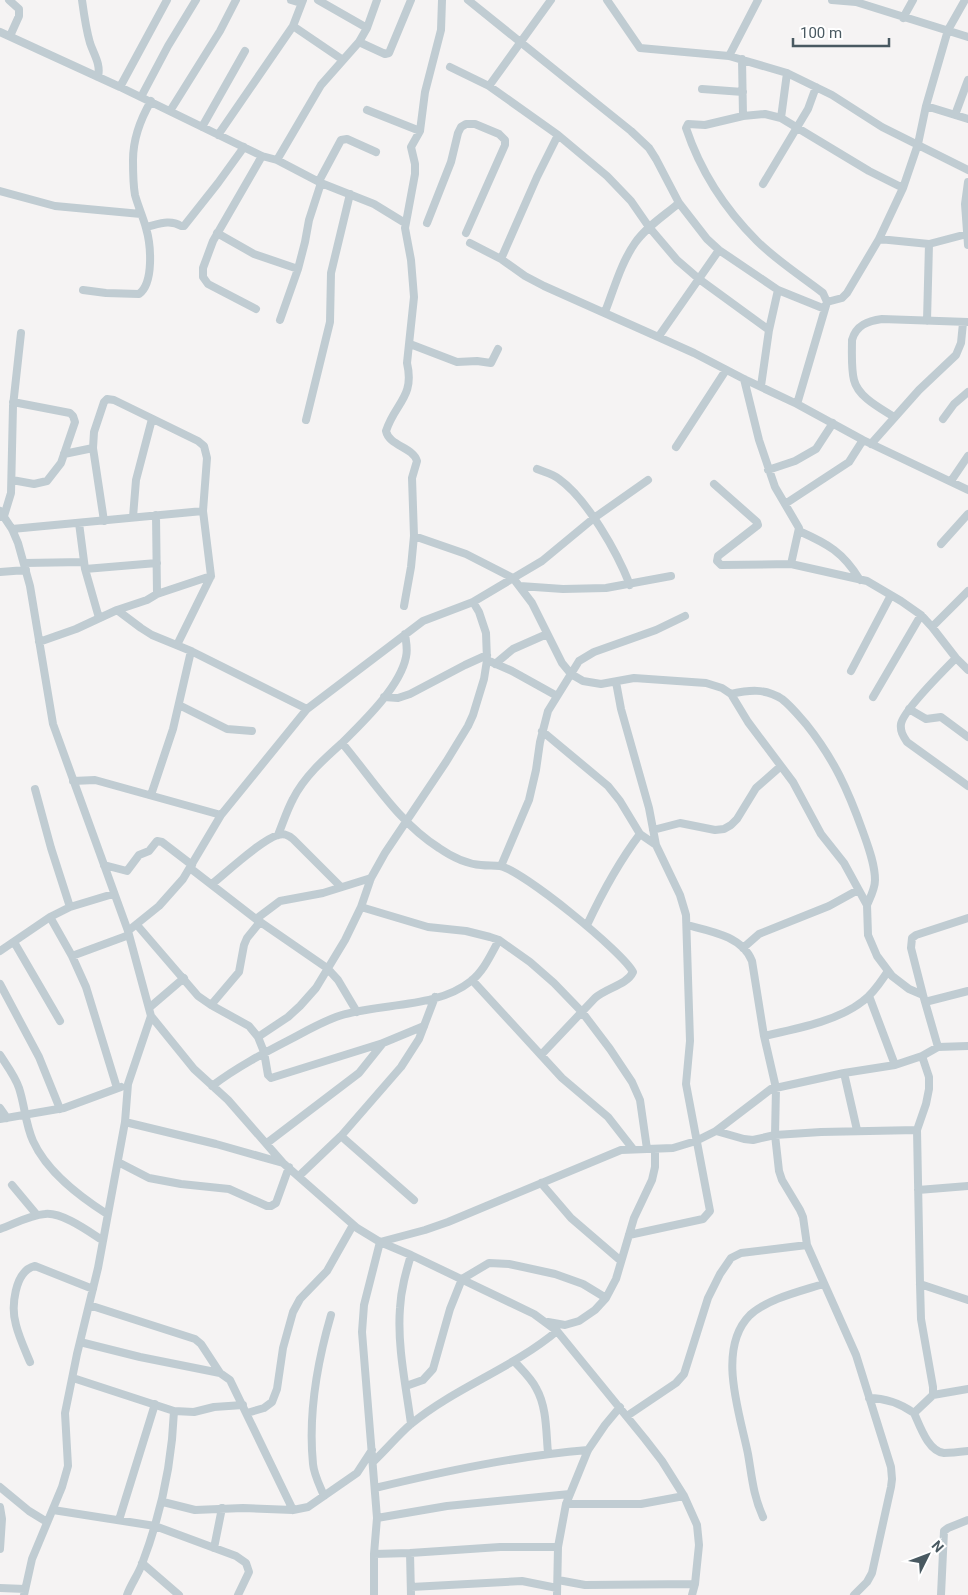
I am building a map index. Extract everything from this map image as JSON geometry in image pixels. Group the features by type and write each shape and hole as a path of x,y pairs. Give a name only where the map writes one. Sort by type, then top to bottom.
{"street":[{"path":"8,0 19,9 19,16 10,36"},
{"path":"120,87 167,0"},
{"path":"141,97 168,46 196,0"},
{"path":"170,111 220,31 236,0"},
{"path":"218,135 293,26 302,2 291,0"},
{"path":"318,0 367,28"},
{"path":"277,160 321,84 359,42 367,28 377,0"},
{"path":"359,42 385,54 389,53 411,0"},
{"path":"404,606 414,536 411,484 417,461 416,458 388,437 386,431 409,386 407,363 414,296 412,260 404,228 415,174 412,147 420,131 426,86 441,30 442,0"},
{"path":"468,0 632,131 656,158 679,204 708,239 720,250 778,290 826,306 842,298 847,293 880,239 903,188 918,144 926,106 948,30 965,0"},
{"path":"489,86 551,0"},
{"path":"607,0 640,48 729,56 787,73 816,87 882,127 968,170"},
{"path":"729,56 758,0"},
{"path":"832,0 856,2 968,37"},
{"path":"877,9 882,0"},
{"path":"903,18 913,0"},
{"path":"82,2 84,20 100,70 98,77"},
{"path":"293,26 343,60"},
{"path":"0,32 150,101 262,156 277,160 320,182 374,204 405,222"},
{"path":"202,127 245,51"},
{"path":"742,60 743,116"},
{"path":"450,67 489,86 558,135 607,176 631,201 677,260 698,279 769,330"},
{"path":"781,118 787,73"},
{"path":"955,115 968,80"},
{"path":"763,184 798,128 808,109 816,87"},
{"path":"702,88 743,92"},
{"path":"83,290 131,295 144,291 148,283 149,242 134,188 133,158 137,127 150,101"},
{"path":"926,106 968,119"},
{"path":"367,110 420,131"},
{"path":"797,404 826,306 823,293 757,241 721,200 690,140 686,128 688,124 705,125 743,116 765,114 781,118 868,171 903,188"},
{"path":"427,223 452,162 458,133 466,124 475,124 499,134 505,140 505,144 466,233"},
{"path":"502,259 537,177 558,135"},
{"path":"280,320 306,242 308,220 320,182 341,140 347,139 376,152"},
{"path":"146,227 170,222 184,226 244,146"},
{"path":"256,309 208,284 203,277 203,268 217,233 262,156"},
{"path":"968,182 965,204 968,245"},
{"path":"0,191 55,206 141,214"},
{"path":"306,420 330,322 331,274 350,194"},
{"path":"605,312 635,242 650,227 679,204"},
{"path":"217,233 254,254 298,269"},
{"path":"880,239 929,244 967,234"},
{"path":"470,242 502,259 525,276 544,286 659,336 797,404 867,442 968,490"},
{"path":"927,321 929,244"},
{"path":"659,336 720,250"},
{"path":"761,386 769,330 778,290"},
{"path":"785,504 849,462 867,442 894,417 919,390 956,355 966,322 870,320 859,327 853,334 854,380 857,388 862,395 894,417"},
{"path":"21,333 13,402 11,493 1,514 12,529 30,586 52,724 128,933 151,1016 194,1069 267,1143 286,1165 353,1225 380,1242 411,1254 526,1310 558,1331 662,1461 684,1496 696,1525 698,1558 692,1595"},
{"path":"410,344 450,360 491,364 498,349"},
{"path":"676,447 726,370"},
{"path":"744,379 768,470 775,488 796,522 799,531 791,564"},
{"path":"943,419 954,404 968,392"},
{"path":"104,521 93,448 97,419 107,399 114,400 198,441 204,446 207,458 203,510 211,576 178,645"},
{"path":"12,480 34,484 47,481 61,463 75,422 70,413 13,402"},
{"path":"133,517 136,480 152,419"},
{"path":"768,470 795,461 816,449 833,423"},
{"path":"64,454 93,448"},
{"path":"951,481 968,456"},
{"path":"538,469 559,478 580,499 594,518 630,585"},
{"path":"72,956 128,933 164,902 191,866 222,815 307,709 405,634 432,616 473,602 556,551 594,518 648,480"},
{"path":"714,484 758,522 758,525 718,556 717,562 720,565 791,564 867,582 891,595 921,616 968,670"},
{"path":"12,529 203,510"},
{"path":"941,544 968,514"},
{"path":"156,515 157,594"},
{"path":"79,522 85,565 99,618"},
{"path":"799,531 829,545 837,551 860,580"},
{"path":"414,536 466,554 513,578 532,603 562,663 572,674 583,681 595,684 634,678 706,683 722,688 731,694 748,722 793,782 822,834 844,863 867,905"},
{"path":"0,572 25,567 157,563"},
{"path":"39,642 157,594 211,576"},
{"path":"520,586 580,589 606,588 671,576"},
{"path":"932,627 968,591"},
{"path":"851,671 891,595"},
{"path":"258,1037 288,1017 316,988 345,940 361,907 371,878 385,853 468,726 490,660 484,624 473,602"},
{"path":"117,610 141,628 192,651 307,709"},
{"path":"501,866 529,800 542,731 548,711 579,661 594,652 634,639 685,616"},
{"path":"873,697 921,616"},
{"path":"278,835 297,791 319,764 342,743 384,697 399,675 406,658 405,634"},
{"path":"384,697 398,698 410,694 465,665 490,660 547,634"},
{"path":"151,795 173,729 192,651"},
{"path":"956,658 902,719 901,731 907,742 968,786"},
{"path":"490,660 557,696"},
{"path":"616,682 621,709 654,830 656,845 680,895 687,925 690,1041 686,1084 710,1211 703,1219 629,1235"},
{"path":"731,694 755,690 782,699 820,742 835,764 870,852 875,880 867,905 866,926 870,942 888,971 909,989 924,998 968,991"},
{"path":"179,705 228,729 252,731"},
{"path":"910,710 926,719 941,717 968,738"},
{"path":"542,731 608,786 620,801 640,834 656,845"},
{"path":"342,743 377,790 406,822 440,849 460,860 476,865 501,866 549,896 587,925 633,972 623,982 600,993 541,1056"},
{"path":"654,830 680,823 715,830 731,826 738,819 756,788 781,766"},
{"path":"73,781 95,780 222,815"},
{"path":"35,789 70,907"},
{"path":"212,884 263,843 278,835 286,834 293,838 341,887"},
{"path":"587,925 606,885 640,834"},
{"path":"104,865 127,871 139,855 149,851 157,840 162,842 258,920 327,968 338,980 357,1012"},
{"path":"211,1005 239,972 244,945 258,920 280,901 323,893 371,878"},
{"path":"743,948 759,934 829,906 858,890"},
{"path":"0,951 50,917 70,907 114,894"},
{"path":"361,907 428,927 466,931 499,940 530,962 582,1012 610,1049 636,1091 640,1100 655,1167 652,1180 634,1218 614,1284 606,1298 595,1310 578,1321 565,1325 546,1322"},
{"path":"50,917 72,956 90,996 118,1088"},
{"path":"938,1047 911,948 912,938 968,918"},
{"path":"137,925 198,996 249,1026 258,1037 264,1052 268,1075 271,1078 383,1043 424,1026"},
{"path":"687,925 713,932 732,940 749,954 752,961 764,1036 776,1088 775,1136 780,1176 803,1217 807,1245 856,1355 887,1455 892,1478 872,1573 867,1582 854,1595"},
{"path":"212,1086 264,1052 331,1019 435,997 454,991 472,980 485,965 499,940"},
{"path":"14,942 60,1021"},
{"path":"764,1036 831,1018 848,1010 863,1002 888,971"},
{"path":"149,1008 184,978"},
{"path":"472,980 562,1078 608,1117 633,1149"},
{"path":"0,984 39,1057 60,1109"},
{"path":"869,996 895,1065"},
{"path":"298,1176 342,1136 401,1067 420,1039 435,997"},
{"path":"0,1588 25,1592 32,1559 53,1510 68,1466 65,1421 118,1162 125,1122 128,1084 151,1016"},
{"path":"267,1143 359,1073 383,1043"},
{"path":"380,1242 448,1222 621,1150 673,1148 696,1141 716,1131 768,1091 776,1088 844,1073 895,1065 922,1056 938,1047 968,1046"},
{"path":"0,1055 17,1083 24,1115 36,1147 58,1175 74,1190 107,1214"},
{"path":"922,1056 930,1077 923,1113 916,1130 920,1319 933,1395"},
{"path":"844,1073 857,1130"},
{"path":"0,1108 4,1118 60,1109 128,1084"},
{"path":"125,1122 216,1144 286,1165"},
{"path":"716,1131 753,1140 775,1136 857,1130 916,1130"},
{"path":"342,1136 414,1200"},
{"path":"118,1162 149,1178 181,1184 229,1189 267,1206 276,1203 286,1165"},
{"path":"541,1183 559,1206 621,1261"},
{"path":"12,1185 37,1216"},
{"path":"918,1190 968,1186"},
{"path":"0,1229 47,1214 58,1216 80,1226 102,1240"},
{"path":"247,1413 264,1408 272,1402 277,1389 283,1348 296,1306 300,1298 327,1271 353,1225"},
{"path":"374,1595 374,1554 377,1518 374,1462 362,1332 364,1305 380,1242"},
{"path":"627,1416 676,1383 684,1374 708,1298 720,1274 731,1258 741,1253 807,1245"},
{"path":"411,1254 402,1286 400,1335 412,1424"},
{"path":"406,1386 423,1380 433,1369 447,1318 462,1279 489,1263 509,1264 572,1279 606,1298"},
{"path":"30,1362 15,1324 14,1315 14,1304 19,1281 26,1270 35,1266 93,1290"},
{"path":"763,1516 753,1492 748,1456 733,1385 733,1358 737,1338 749,1317 760,1308 823,1284"},
{"path":"920,1284 968,1300"},
{"path":"89,1305 195,1339 201,1344 220,1373 234,1384 293,1510"},
{"path":"324,1496 313,1464 312,1419 313,1398 321,1350 331,1316"},
{"path":"374,1462 412,1424 448,1399 531,1352 558,1331"},
{"path":"80,1342 140,1357 220,1373"},
{"path":"514,1361 540,1395 544,1412 548,1453"},
{"path":"73,1378 174,1411 194,1412 214,1407 243,1405"},
{"path":"914,1413 933,1395 968,1388"},
{"path":"869,1398 883,1399 903,1406 914,1413 929,1442 938,1452 968,1451"},
{"path":"120,1520 155,1404"},
{"path":"558,1587 558,1547 566,1504 588,1450 605,1425 620,1408"},
{"path":"127,1595 142,1563 163,1502 172,1441 174,1411"},
{"path":"163,1502 195,1510 222,1508 293,1510 308,1507 357,1472 372,1450"},
{"path":"375,1488 459,1468 548,1453 588,1450"},
{"path":"0,1487 47,1522"},
{"path":"377,1518 446,1506 570,1494"},
{"path":"566,1504 641,1504 684,1496"},
{"path":"214,1548 222,1508"},
{"path":"0,1509 2,1520 0,1549"},
{"path":"53,1510 155,1526 236,1556 246,1563 249,1572 238,1595"},
{"path":"941,1595 944,1531 967,1519"},
{"path":"374,1554 500,1547 558,1547"},
{"path":"410,1553 411,1591 522,1581 558,1587 695,1584"},
{"path":"142,1563 179,1595"}]}
